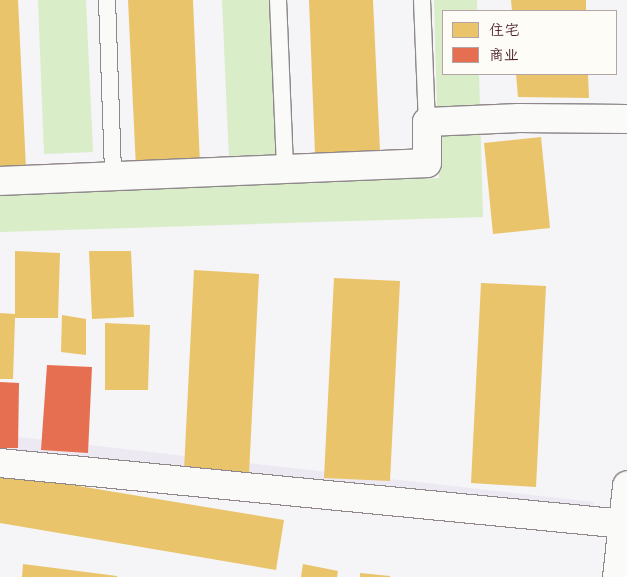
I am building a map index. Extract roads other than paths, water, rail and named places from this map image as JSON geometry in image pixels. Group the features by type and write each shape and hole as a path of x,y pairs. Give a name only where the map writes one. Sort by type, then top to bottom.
{"street":[{"path":"0,181 427,163 427,122 519,118 627,119"},
{"path":"0,463 624,524"},
{"path":"617,577 627,486"}],"lane":[{"path":"107,0 113,176"},
{"path":"278,0 285,169"},
{"path":"422,0 427,122"}]}
